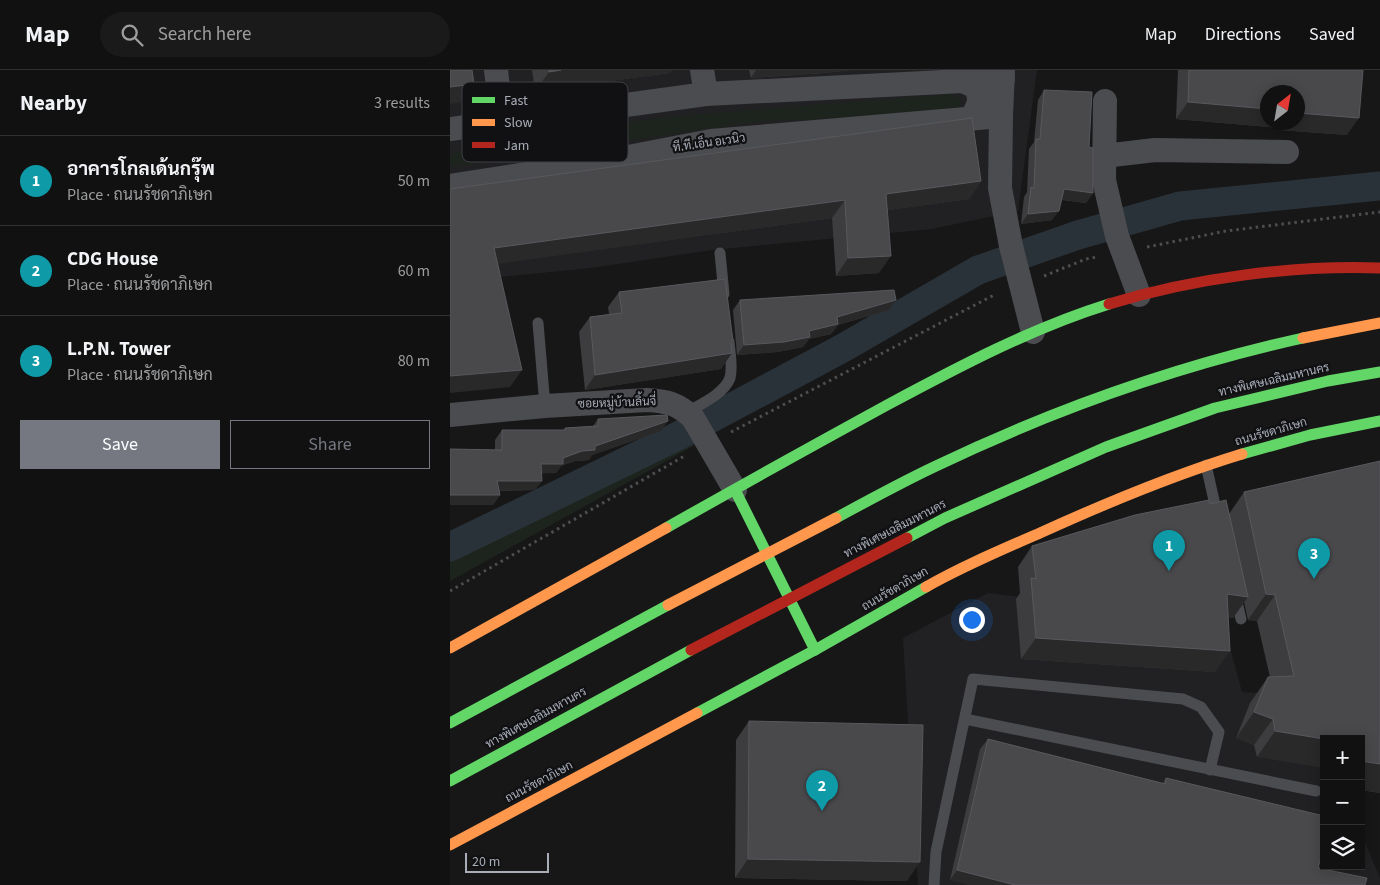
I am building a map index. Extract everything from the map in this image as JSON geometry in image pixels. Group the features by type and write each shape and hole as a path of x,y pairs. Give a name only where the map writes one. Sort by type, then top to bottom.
{"main road":[{"path":"1354,267 1380,259"},
{"path":"450,648 938,379 1033,332 1084,312 1139,294 1185,284 1261,273 1354,267 1380,268"},
{"path":"450,723 743,566 956,457 1072,409 1197,364 1332,330 1380,323"},
{"name":"ทางพิเศษเฉลิมมหานคร","path":"450,781 729,629 944,518 1106,447 1215,408 1328,381 1380,372"},
{"name":"ถนนรัชดาภิเษก","path":"450,845 814,650 952,572 1102,505 1206,465 1310,435 1380,421"},
{"path":"735,490 814,650"}],"street":[{"path":"702,70 706,94"},
{"path":"628,105 706,94 963,81 1003,74 1000,116 1000,188 1011,246 1033,332"},
{"path":"963,81 976,87 980,98 971,119"},
{"path":"1104,100 1104,180 1118,236 1139,294"},
{"name":"ที.ที.เอ็น อเวนิว","path":"628,157 711,141 1000,116"},
{"path":"1104,156 1155,150 1287,152"},
{"name":"ที.ที.เอ็น อเวนิว","path":"450,186 602,162"},
{"name":"ซอยหมู่บ้านลิ้นจี่","path":"450,415 545,406 662,401 674,404 695,422"},
{"path":"695,422 735,490"}],"lane":[{"path":"720,253 726,310"},
{"path":"538,323 545,406"},
{"path":"695,422 706,401 720,390 730,378 728,328"},
{"path":"1206,465 1220,526"},
{"path":"1233,582 1241,619"},
{"path":"934,885 936,852 973,679 1183,699 1201,707 1219,732 1210,770"},
{"path":"965,719 1316,791"}],"shaded area":[{"path":"450,70 1037,70 1018,211 932,229 712,250 591,268 450,282"},
{"path":"952,94 961,100 955,112 755,122 628,141 628,123 666,117"},
{"path":"462,151 462,162 484,162 450,167 450,154"},
{"path":"685,425 699,443 450,581 450,541"},
{"path":"988,593 1223,621 1242,692 1304,696 1320,735 1320,870 1365,870 1365,842 1380,878 1380,885 918,885 903,638"}],"building":[{"path":"450,70 472,70 474,82 462,82 462,86 450,87"},
{"path":"1189,70 1363,70 1359,118 1305,114 1305,85 1260,85 1260,108 1188,102"},
{"path":"1044,90 1092,92 1089,147 1093,148 1093,193 1064,189 1059,211 1028,214 1031,187 1034,188 1036,139 1040,139"},
{"path":"972,118 981,181 886,194 891,256 848,258 845,200 494,248 522,370 450,376 450,189"},
{"path":"725,279 733,341 731,341 732,353 595,375 590,317 622,313 619,292"},
{"path":"894,290 896,300 837,317 838,324 809,331 810,337 784,342 744,345 740,300"},
{"path":"667,415 668,421 595,446 595,450 582,451 563,458 563,464 541,464 542,481 497,481 500,495 450,495 450,449 502,450 502,430 565,430 565,428 598,426 598,419"},
{"path":"1380,461 1380,764 1365,762 1365,735 1320,735 1320,738 1275,731 1273,719 1254,712 1268,677 1294,676 1275,595 1266,594 1244,492"},
{"path":"1209,500 1210,504 1226,500 1248,597 1227,594 1230,651 1036,638 1031,578 1036,579 1032,546 1135,515"},
{"path":"749,721 923,725 920,862 748,859"},
{"path":"988,739 1165,784 1166,778 1320,815 1320,860 1318,868 1320,870 1367,878 1365,885 1015,885 957,870"}],"waterway":[{"path":"450,547 678,436 843,348 978,270 1078,235 1180,206 1380,186"}],"traffic: fast":[{"path":"666,528 889,404 970,362 1052,324 1109,304"},
{"path":"836,518 936,466 1070,408 1162,376 1256,349 1303,338"},
{"path":"907,538 945,518 1106,447 1215,408 1328,381 1380,372"},
{"path":"1242,454 1310,435 1380,421"},
{"path":"735,490 815,650"},
{"path":"697,713 815,650 926,587"},
{"path":"450,723 668,605"},
{"path":"450,781 691,650"}],"traffic: slow":[{"path":"1303,338 1380,323"},
{"path":"926,587 982,558 1115,500 1165,480 1242,454"},
{"path":"668,605 836,518"},
{"path":"450,648 666,528"},
{"path":"450,845 697,713"}],"traffic: jam":[{"path":"1109,304 1175,287 1243,275 1312,269 1380,268"},
{"path":"691,650 907,538"}],"place":[{"name":"อาคารโกลเด้นกรุ๊พ","path":"1169,571"},
{"name":"L.P.N. Tower","path":"1314,579"},
{"name":"CDG House","path":"822,811"}]}
